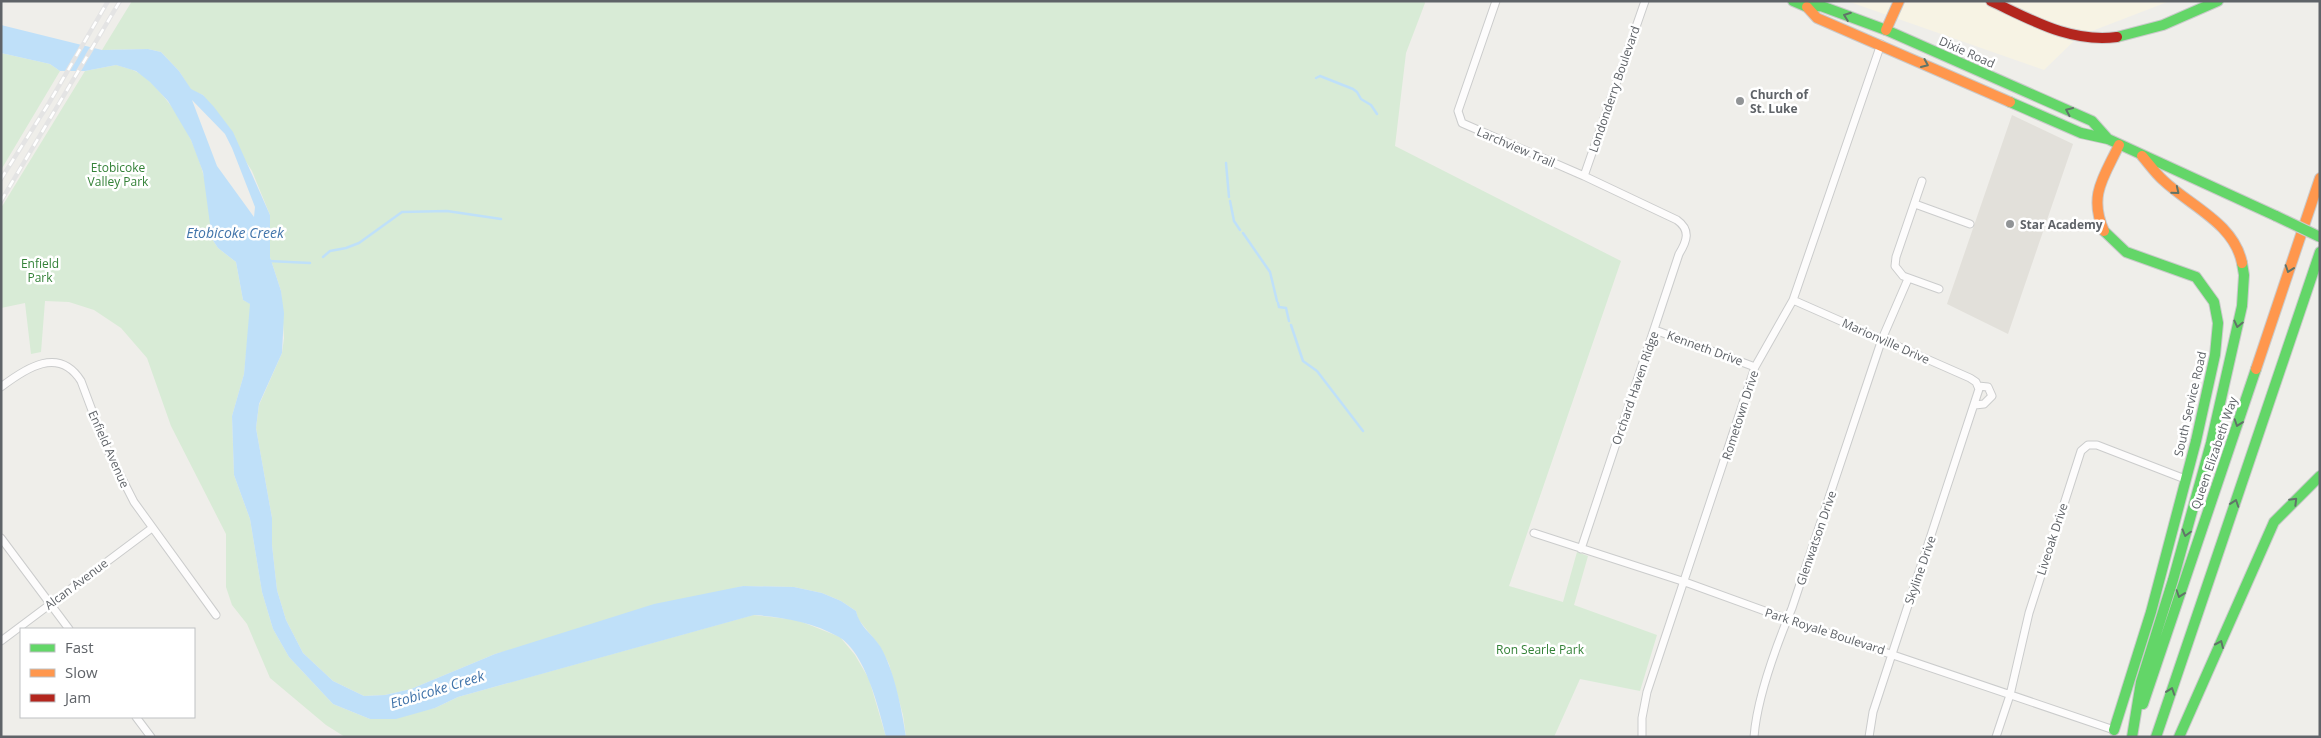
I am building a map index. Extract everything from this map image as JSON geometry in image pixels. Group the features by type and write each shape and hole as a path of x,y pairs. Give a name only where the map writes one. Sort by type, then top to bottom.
{"main road":[{"name":"Dixie Road","path":"1793,1 1806,7 1817,18 1881,44 2081,133 2108,139"},
{"path":"1886,30 1899,1"},
{"path":"1991,1 2065,34 2095,39 2129,36 2160,26 2218,1"},
{"name":"Dixie Road","path":"1806,7 1821,6 1886,30 2092,121 2108,139 2118,145 2320,237"},
{"name":"South Service Road","path":"2114,730 2151,612 2196,441 2214,354 2218,323 2217,312 2208,292 2196,277 2126,252 2105,234 2098,220 2096,194 2118,145"},
{"path":"2132,737 2141,682 2211,442 2242,306 2244,275 2240,253 2218,222 2163,180 2142,156"},
{"name":"Queen Elizabeth Way","path":"2132,737 2320,178"},
{"path":"2156,737 2320,252"},
{"path":"2179,737 2274,522 2320,476"}],"street":[{"name":"Larchview Trail","path":"1496,1 1459,109 1458,118 1465,125 1584,176 1676,220 1685,228"},
{"name":"Londonderry Boulevard","path":"1584,176 1645,1"},
{"name":"Rometown Drive","path":"1642,737 1642,718 1647,692 1755,367 1793,300 1881,44"},
{"path":"1922,181 1895,261 1898,272 1908,279 1939,289"},
{"path":"1915,204 1970,224"},
{"name":"Orchard Haven Ridge","path":"1581,549 1680,254 1686,242 1685,228"},
{"name":"Glenwatson Drive","path":"1754,737 1756,716 1787,619 1882,339 1908,279"},
{"name":"Marionville Drive","path":"1793,300 1970,378 1978,385"},
{"name":"Kenneth Drive","path":"1655,330 1755,367"},
{"name":"Enfield Avenue","path":"1,387 20,372 45,363 62,364 72,369 81,381 105,445 119,475 152,528 216,615"},
{"path":"1975,405 1984,404 1992,396 1988,386 1978,385"},
{"name":"Skyline Drive","path":"1869,737 1873,712 1979,393 1978,385"},
{"name":"Liveoak Drive","path":"1996,737 2010,695 2029,613 2081,451 2088,445 2098,445 2185,479"},
{"name":"Alcan Avenue","path":"1,641 152,528"},
{"name":"Park Royale Boulevard","path":"1534,533 1685,582 1787,619 1892,653 2114,730"},
{"path":"1,538 68,628"},
{"path":"137,718 151,737"}],"shaded area":[{"path":"1847,1 2170,1 2079,36 2044,70"},
{"name":"Star Academy","path":"2012,115 2073,144 2008,334 1947,304"}],"green space":[{"name":"Ron Searle Park","path":"132,1 1424,1 1425,3 1406,53 1395,146 1621,261 1509,586 1563,602 1577,552 1588,556 1574,605 1657,635 1640,691 1580,679 1554,737 906,737 903,715 889,664 879,645 858,619 856,611 841,601 822,593 794,587 743,586 495,654 411,689 385,695 364,696 333,681 303,653 286,620 277,590 272,545 272,518 256,428 259,405 282,353 284,338 281,291 270,257 270,215 252,171 203,95 191,90 179,71 161,52 148,49 102,50"},
{"path":"1,53 50,64 60,71 1,170"},
{"name":"Etobicoke Valley Park","path":"116,65 135,71 148,79 171,106 182,123 199,160 205,179 209,199 212,239 218,248 236,262 243,300 251,304 244,374 232,416 234,475 250,519 262,592 273,629 289,657 333,704 370,719 435,708 458,697 753,615 797,620 840,637 855,655 869,679 886,737 345,737 326,725 270,678 247,624 232,605 226,587 226,534 171,426 147,358 121,328 94,310 69,302 45,301 41,352 31,354 25,303 1,308 1,208 85,71"}],"water":[{"name":"Etobicoke Creek","path":"1,25 102,50 148,49 161,52 179,71 191,89 203,95 214,107 233,132 270,215 270,257 281,291 284,313 282,353 259,404 256,428 272,518 272,545 277,590 286,620 303,653 333,681 364,696 385,695 411,689 495,654 654,604 743,586 794,587 822,593 841,601 856,611 863,626 885,655 900,702 906,737 886,737 870,682 848,644 829,632 798,621 754,615 458,697 435,708 396,719 370,719 333,704 289,657 273,629 262,592 250,519 234,475 232,416 244,374 250,304 243,300 236,262 218,248 212,239 203,172 191,140 168,101 150,82 136,71 116,65 85,71 60,71 50,64 1,53","holes":["192,100 225,134 255,207 254,217 217,166"]}],"waterway":[{"path":"1316,78 1320,76 1353,89 1361,99 1371,105 1377,114"},
{"path":"1226,163 1229,197"},
{"path":"1230,201 1234,221 1240,230"},
{"path":"323,257 330,251 359,243 402,212 447,211 501,219"},
{"path":"1243,233 1270,272 1277,301"},
{"path":"269,261 310,263"},
{"path":"1278,303 1279,307 1286,308 1289,321"},
{"path":"1291,325 1303,361 1317,371 1363,431"}],"railway":[{"path":"1,179 49,103 108,1"},
{"path":"1,201 120,1"}],"traffic: fast":[{"path":"1793,1 1807,7 1821,6 1886,30 2092,121 2108,139"},
{"path":"2117,37 2163,25 2218,1"},
{"path":"2010,102 2081,133 2108,139 2276,216"},
{"path":"2276,216 2320,237"},
{"path":"2104,231 2126,252 2196,277 2214,302 2218,323 2215,355 2196,441 2151,612 2114,730"},
{"path":"2156,737 2320,252"},
{"path":"2132,737 2141,682 2173,580 2211,443 2242,306 2244,275 2242,263"},
{"path":"2143,704 2256,369"},
{"path":"2179,737 2274,522 2320,476"}],"traffic: slow":[{"path":"1886,30 1899,1"},
{"path":"1807,7 1817,18 2010,102"},
{"path":"2104,231 2097,207 2098,196 2103,177 2119,145"},
{"path":"2142,156 2163,180 2221,226 2237,249 2242,263"},
{"path":"2256,369 2320,178"}],"traffic: jam":[{"path":"1991,1 2036,22 2067,33 2083,37 2117,37"}],"place":[{"name":"Church of St. Luke","path":"1740,101"},
{"name":"Star Academy","path":"2010,224"}],"park label":[{"name":"Enfield Park","path":"40,270"}]}
